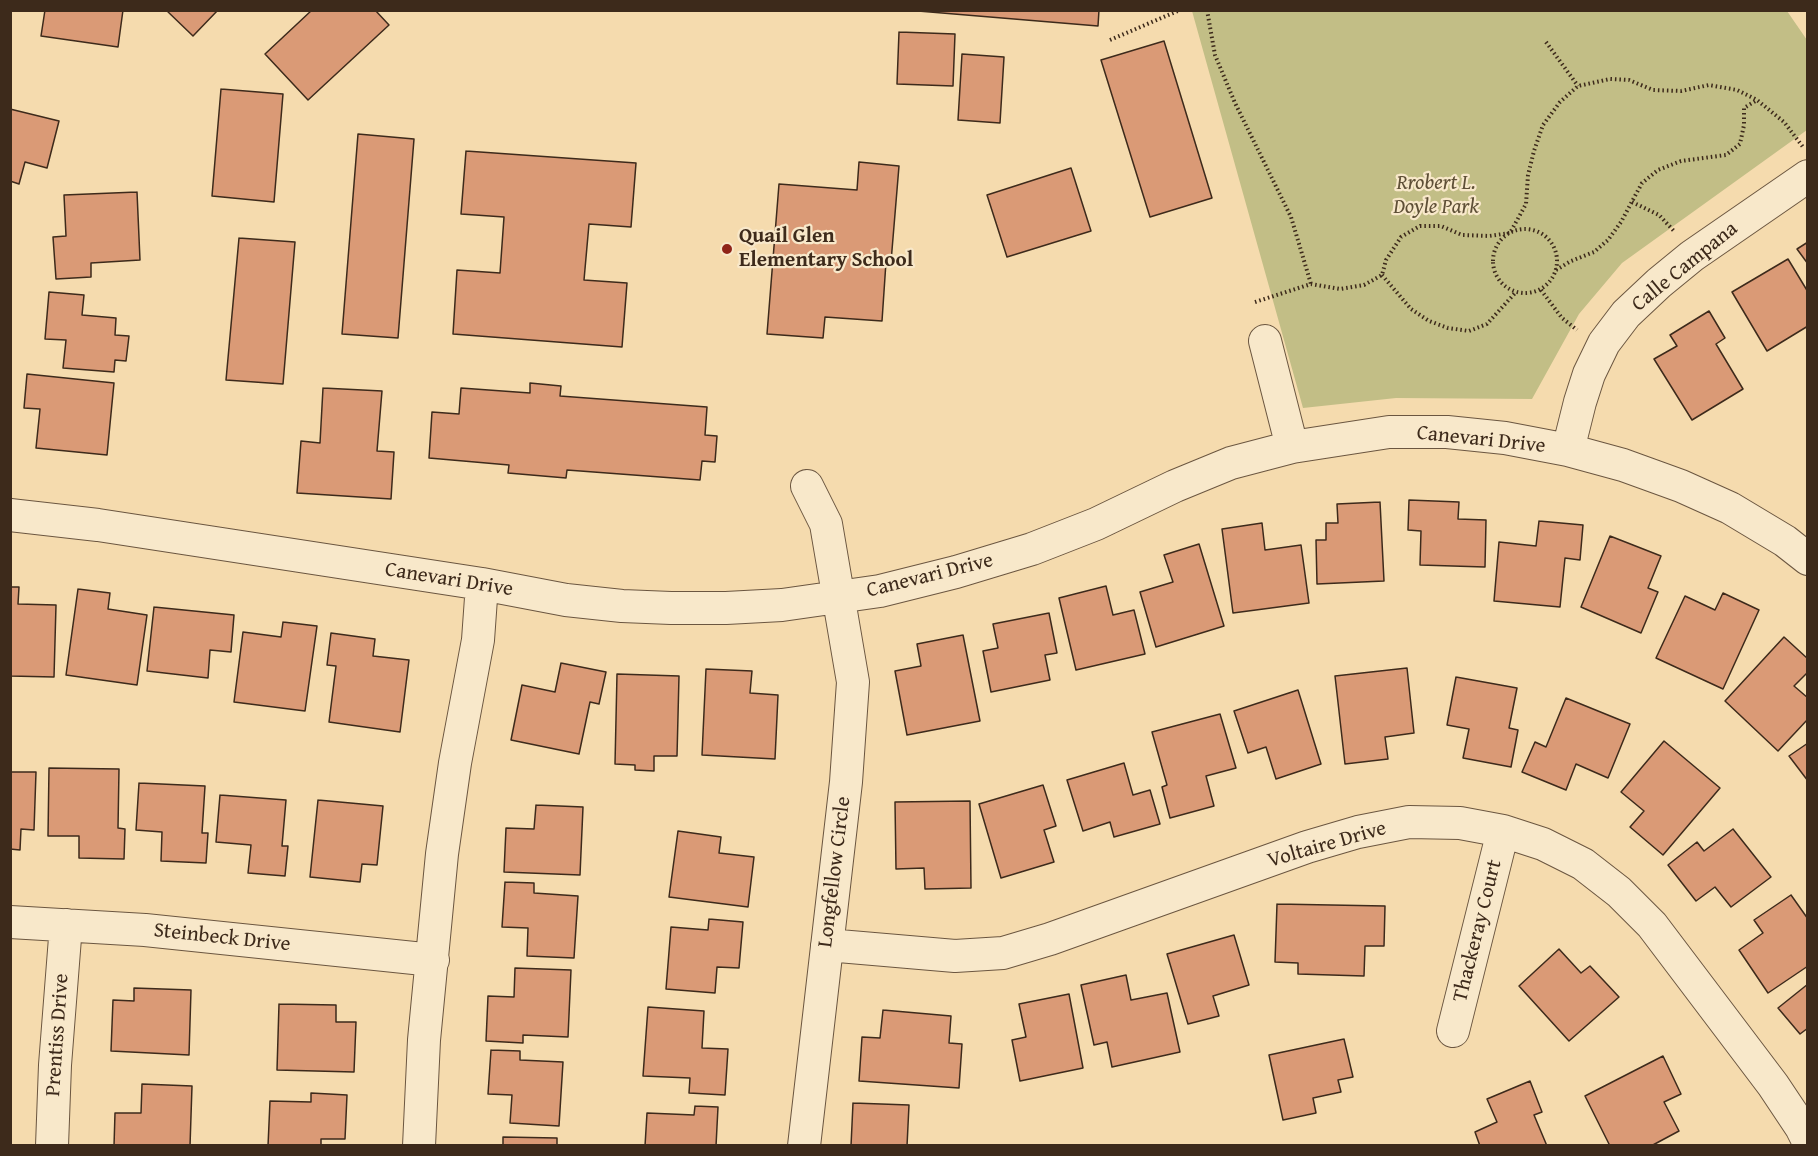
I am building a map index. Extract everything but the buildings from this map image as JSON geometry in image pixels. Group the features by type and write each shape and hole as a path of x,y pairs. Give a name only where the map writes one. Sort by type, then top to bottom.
{"street":[{"name":"Calle Campana","path":"1568,450 1589,374 1604,343 1626,314 1692,256 1808,176"},
{"path":"1265,341 1292,447"},
{"name":"Canevari Drive","path":"10,515 98,525 482,584 566,600 671,608 771,606 880,591 956,572 1032,549 1096,524 1175,486 1231,463 1292,447 1389,432 1447,432 1505,438 1568,450 1623,465 1730,508 1785,541 1808,559"},
{"name":"Longfellow Circle","path":"804,1146 846,782 853,682 826,524 807,486"},
{"path":"419,1146 424,1040 442,854 455,763 478,640 482,584"},
{"name":"Voltaire Drive","path":"827,945 955,956 1003,953 1050,939 1307,847 1358,832 1409,822 1460,823 1503,831 1543,844 1583,864 1619,892 1652,926 1773,1085 1801,1127 1808,1142"},
{"name":"Thackeray Court","path":"1453,1031 1503,831"},
{"name":"Steinbeck Drive","path":"10,922 145,930 433,960"},
{"name":"Prentiss Drive","path":"52,1146 55,1065 66,925"}],"path":[{"path":"1110,40 1180,10"},
{"path":"1206,10 1215,55 1235,103 1291,217 1311,284"},
{"path":"1546,42 1578,86"},
{"path":"1255,302 1311,284 1340,289 1364,285 1382,275 1386,260 1401,237 1420,226 1441,226 1462,235 1489,236 1510,233 1520,230 1541,233 1550,240 1558,259 1556,270 1548,285 1541,290 1533,293 1516,292 1506,287 1498,279 1493,259 1495,249 1501,239 1510,233 1526,204 1528,175 1543,125 1560,102 1578,86 1610,80 1629,81 1653,90 1682,91 1709,85 1737,90 1757,100 1784,122 1808,152"},
{"path":"1556,270 1594,252 1608,240 1642,183 1658,170 1681,161 1726,155 1740,144 1744,125 1744,108 1757,100"},
{"path":"1631,202 1659,214 1692,256"},
{"path":"1382,275 1411,309 1429,321 1448,328 1469,331 1486,324 1516,292"},
{"path":"1541,290 1562,318 1575,328 1604,343"}],"green space":[{"name":"Rrobert L. Doyle Park","path":"1192,11 1787,11 1807,40 1807,130 1622,263 1579,314 1532,399 1396,398 1303,408"}],"place":[{"name":"Quail Glen Elementary School","path":"727,249"}]}
